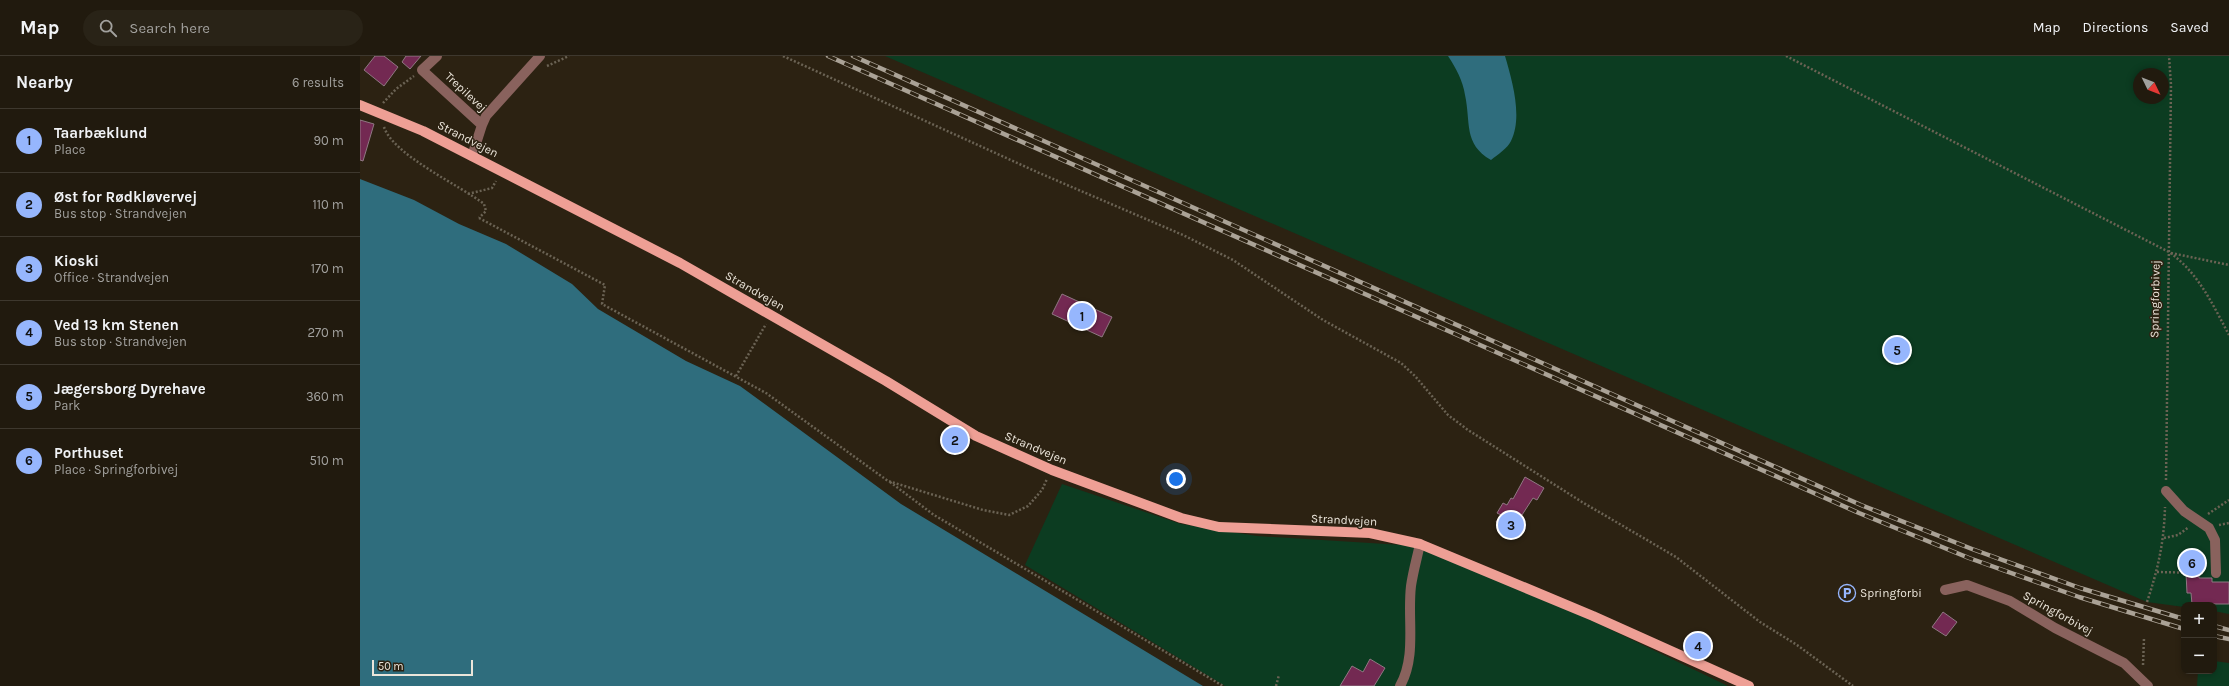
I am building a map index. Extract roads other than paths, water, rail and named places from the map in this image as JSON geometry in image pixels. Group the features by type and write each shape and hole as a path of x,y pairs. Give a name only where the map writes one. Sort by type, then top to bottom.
{"main road":[{"name":"Strandvejen","path":"360,105 423,131 680,263 886,380 976,436 1052,470 1181,518 1219,527 1370,533 1420,544 1593,616 1749,686"}],"street":[{"name":"Trepilevej","path":"437,56 422,70 482,125 472,156"},
{"path":"482,125 486,116 540,56"},
{"path":"2166,491 2184,511 2209,528 2215,540 2216,573"},
{"path":"1400,686 1406,675 1410,634 1411,587 1420,544"},
{"name":"Springforbivej","path":"1945,590 1966,585 2010,601 2055,628 2124,663 2146,684"}],"water":[{"path":"1448,56 1505,56 1511,76 1515,98 1516,121 1510,144 1491,160 1482,154 1472,140 1468,123 1467,105 1463,85"},
{"path":"360,179 414,200 459,224 506,244 572,284 598,309 686,361 740,386 901,504 1203,686 360,686"}],"railway":[{"path":"828,56 1859,513 1969,558 2079,597 2181,628"},
{"path":"853,56 1861,505 1972,549 2080,588 2181,618"},
{"path":"2217,627 2229,630"},
{"path":"2217,637 2229,639"}],"place":[{"name":"Taarbæklund","path":"1082,316"},
{"name":"Jægersborg Dyrehave","path":"1897,350"},
{"name":"Øst for Rødkløvervej","path":"955,440"},
{"name":"Kioski","path":"1511,525"},
{"name":"Porthuset","path":"2192,563"},
{"name":"Springforbi","path":"1847,593"},
{"name":"Ved 13 km Stenen","path":"1698,646"}]}
